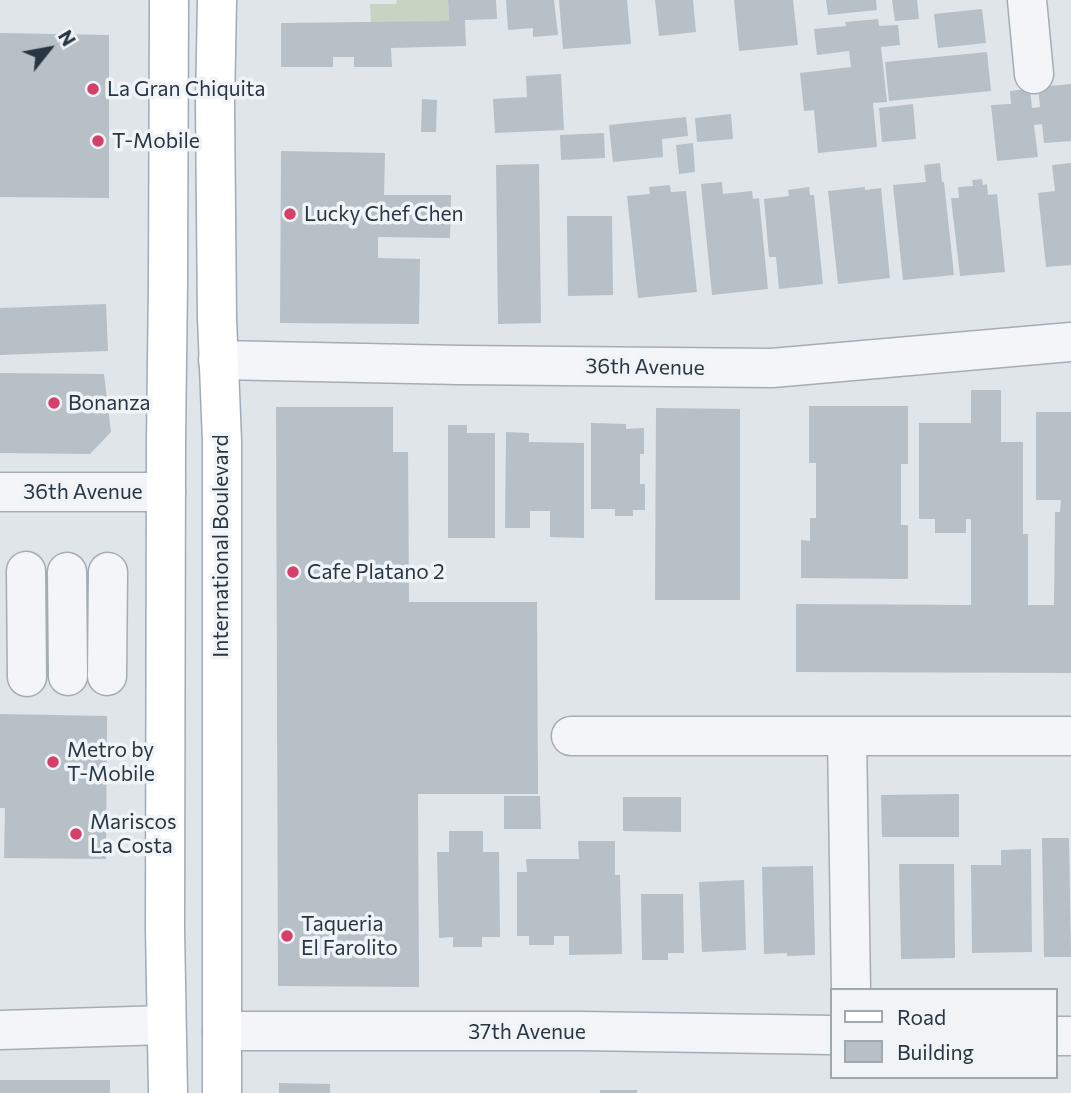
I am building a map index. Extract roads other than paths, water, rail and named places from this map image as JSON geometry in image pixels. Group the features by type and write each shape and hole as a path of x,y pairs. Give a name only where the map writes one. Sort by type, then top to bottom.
{"main road":[{"path":"168,1093 166,492 170,0"},
{"name":"International Boulevard","path":"217,0 215,119 218,360 222,441 222,1093"}],"street":[{"path":"1027,0 1034,74"},
{"name":"36th Avenue","path":"218,360 772,368 1071,342"},
{"name":"36th Avenue","path":"0,492 166,492"},
{"path":"26,571 27,677"},
{"path":"66,572 68,676"},
{"path":"107,677 108,572"},
{"path":"571,736 1071,736"},
{"path":"847,736 851,988"},
{"path":"0,1030 166,1026"},
{"name":"37th Avenue","path":"222,1031 582,1031 830,1035"}],"place":[{"name":"La Gran Chiquita","path":"93,89"},
{"name":"T-Mobile","path":"98,141"},
{"name":"Lucky Chef Chen","path":"290,214"},
{"name":"Bonanza","path":"54,403"},
{"name":"Cafe Platano 2","path":"293,572"},
{"name":"Metro by T-Mobile","path":"53,762"},
{"name":"Mariscos La Costa","path":"76,834"},
{"name":"Taqueria El Farolito","path":"287,936"}]}
